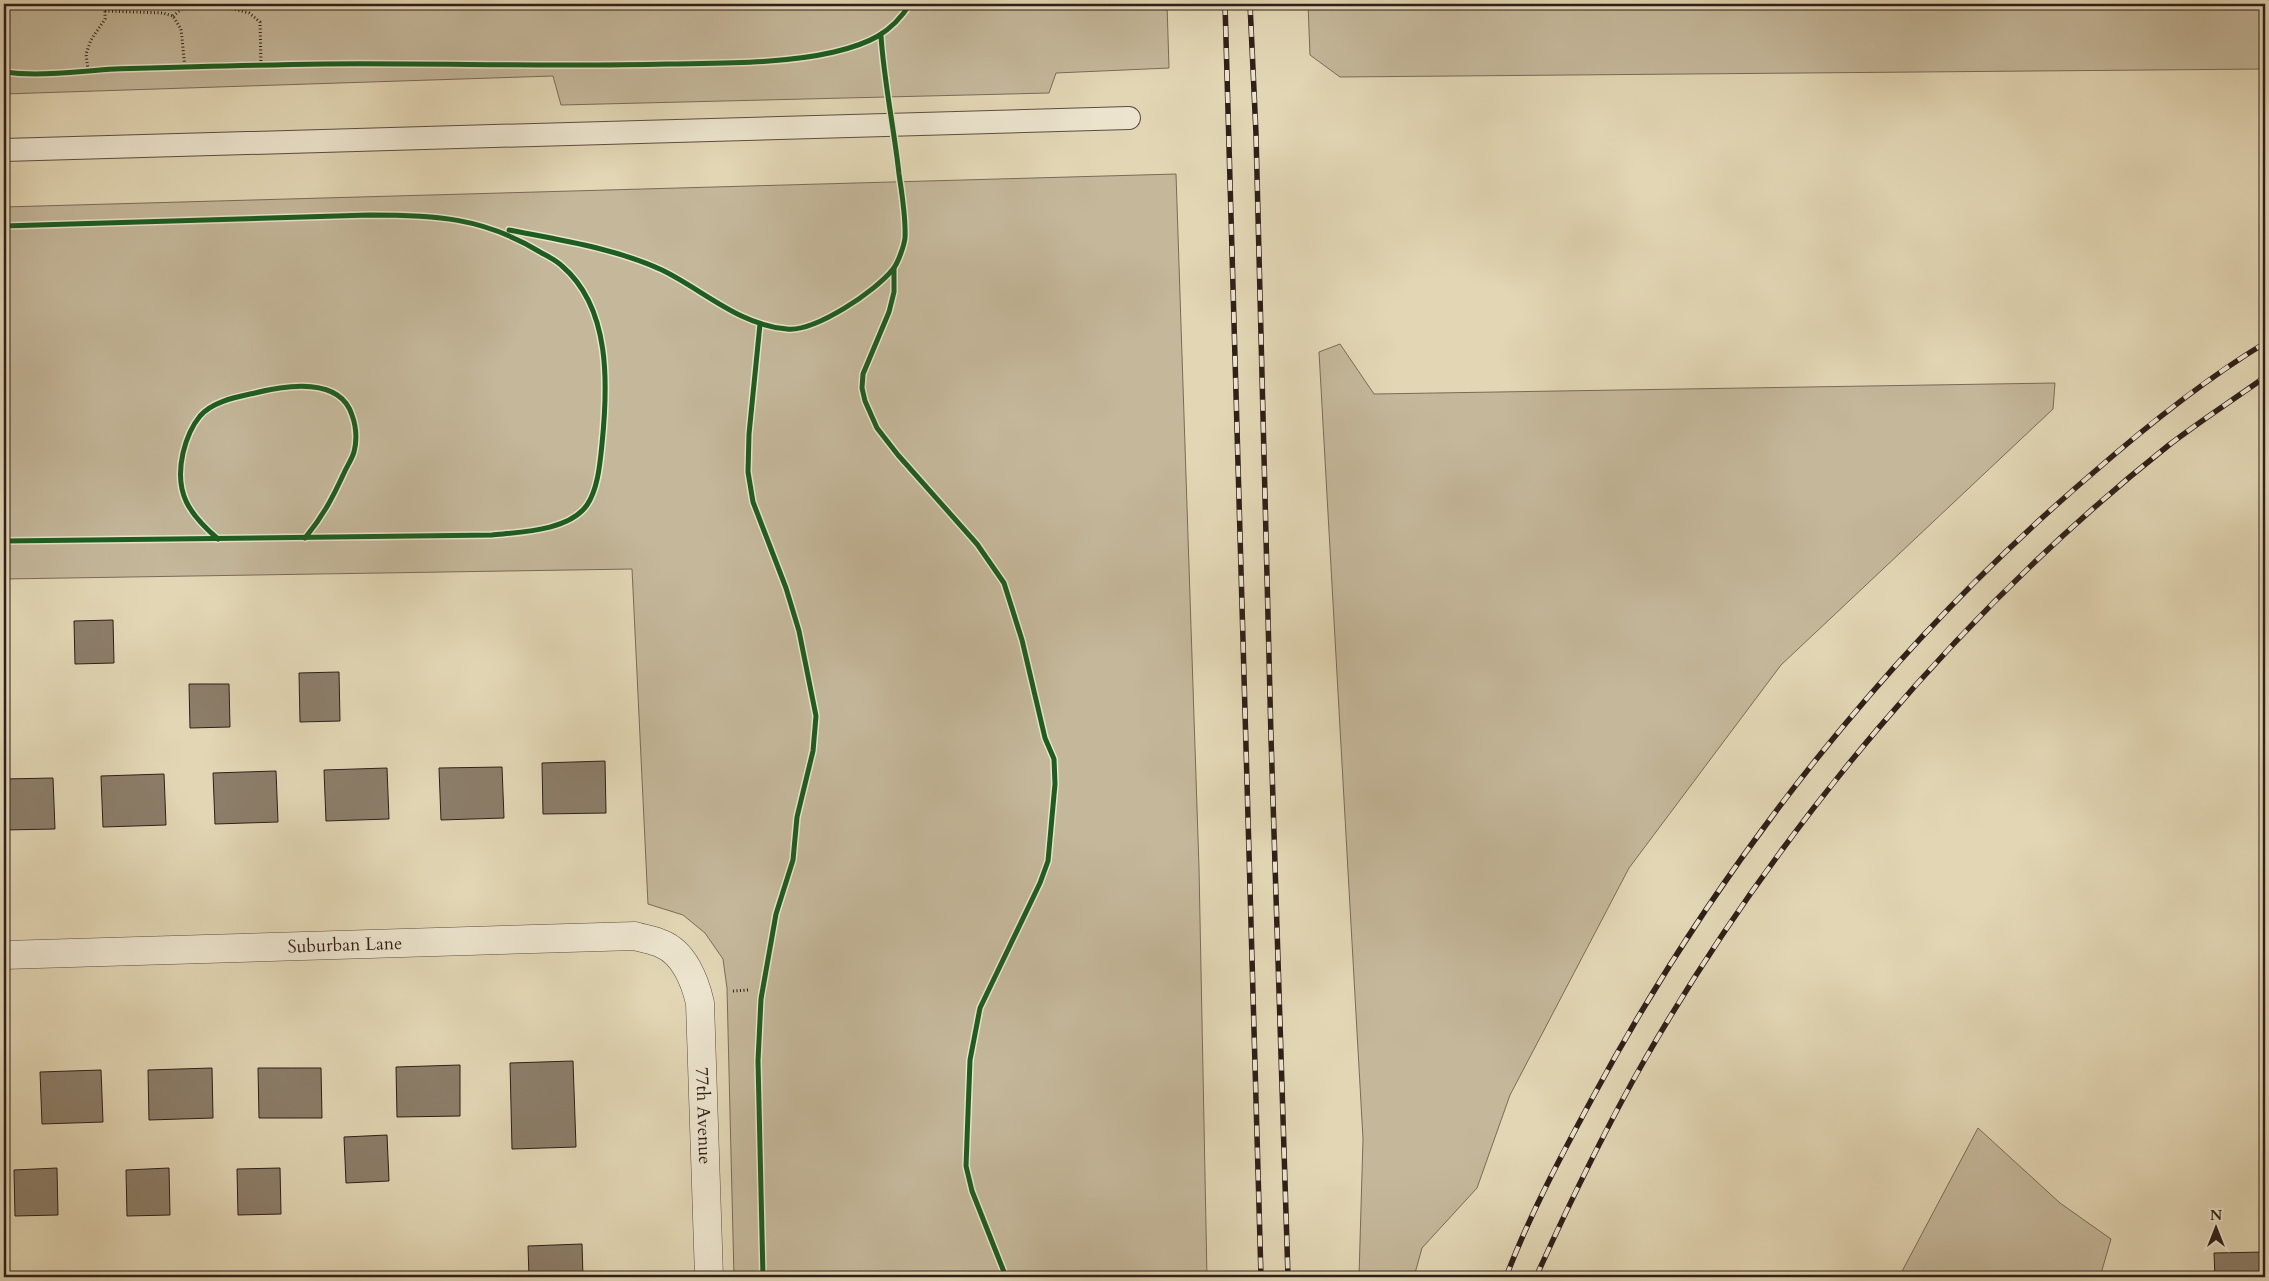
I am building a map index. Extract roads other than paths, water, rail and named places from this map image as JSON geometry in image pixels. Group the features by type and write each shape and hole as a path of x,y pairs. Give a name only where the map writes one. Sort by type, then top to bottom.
{"street":[{"name":"Suburban Lane","path":"4,955 635,936 664,944 681,959"},
{"name":"77th Avenue","path":"681,959 693,979 700,1002 709,1277"}],"lane":[{"path":"4,150 1129,118"}],"railway":[{"path":"1225,4 1261,1277"},
{"path":"1250,4 1256,134 1271,737 1288,1277"},
{"path":"1506,1277 1525,1230 1558,1162 1644,1008 1697,923 1754,840 1816,760 1880,683 1948,609 2019,539 2156,420 2220,372 2265,343"},
{"path":"1536,1277 1587,1168 1644,1061 1696,975 1752,891 1813,809 1878,729 1946,652 2018,579 2092,509 2169,445 2265,377"}]}
